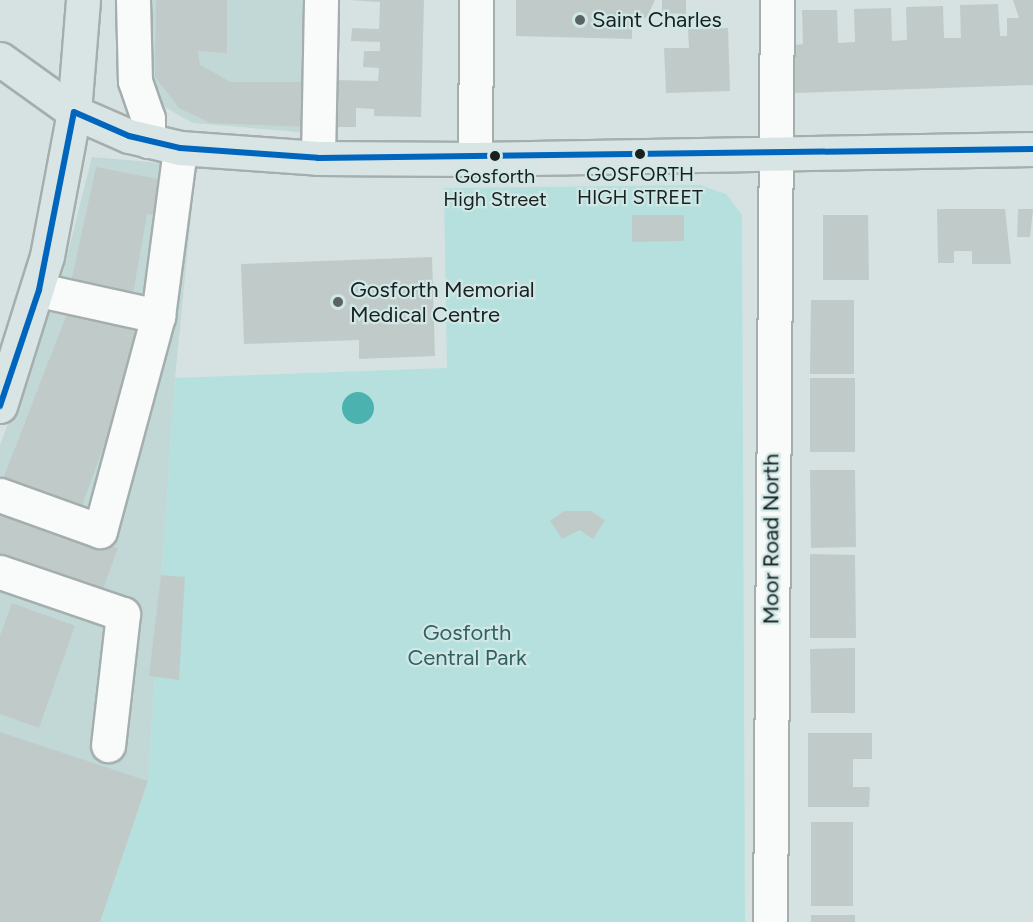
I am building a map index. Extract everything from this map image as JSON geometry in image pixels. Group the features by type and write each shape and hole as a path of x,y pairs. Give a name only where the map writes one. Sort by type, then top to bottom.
{"main road":[{"path":"0,406 39,290 74,112 83,0"},
{"path":"0,59 74,112 148,141 180,148 318,158 475,159 772,156 1033,149"}],"street":[{"path":"133,0 135,81 148,118 148,141"},
{"path":"318,158 321,0"},
{"path":"475,159 476,0"},
{"name":"Moor Road North","path":"770,922 772,156 777,0"},
{"path":"0,495 100,531 158,316 180,148"},
{"path":"39,290 158,316"},
{"path":"0,572 123,614 108,745"}],"shaded area":[{"path":"140,0 312,0 311,133 193,123 161,105 141,75"},
{"path":"92,157 196,166 175,378 148,781 100,922 0,922 0,445 59,288"}],"green space":[{"name":"Gosforth Central Park","path":"700,185 726,194 742,215 745,922 100,922 148,781 175,378 447,368 444,188"}],"water":[{"path":"358,392 369,397 374,408 369,419 358,424 347,419 342,408 347,397"}],"building":[{"path":"156,0 227,0 227,53 198,51 200,65 231,82 307,82 306,127 210,123 179,108 155,77"},
{"path":"349,0 424,0 421,117 374,116 374,109 356,108 356,127 333,127 334,80 378,81 379,68 363,67 364,51 380,51 380,42 351,41 352,28 379,29 380,2"},
{"name":"Saint Charles","path":"516,0 655,0 647,17 632,24 632,39 516,36"},
{"path":"662,0 686,0 686,14 662,13"},
{"path":"1013,0 1033,0 1033,85 794,93 795,45 803,44 802,10 837,10 838,43 855,42 854,9 891,8 892,41 907,40 906,7 943,6 944,38 961,38 960,5 998,4 1000,36 1007,36 1007,18 1019,18"},
{"path":"728,28 730,91 666,93 664,48 689,48 688,29"},
{"path":"96,167 168,181 161,216 147,214 132,300 70,287"},
{"path":"937,209 1005,209 1011,264 972,264 972,251 954,251 954,263 938,263"},
{"path":"1018,209 1033,209 1030,237 1017,237"},
{"path":"632,215 684,215 684,241 632,242"},
{"path":"823,215 868,215 869,280 823,280"},
{"name":"Gosforth Memorial Medical Centre","path":"432,257 435,356 359,359 359,340 244,344 241,264"},
{"path":"811,300 854,300 854,374 810,374"},
{"path":"71,303 141,321 131,372 78,516 0,487"},
{"path":"810,378 855,378 855,452 810,452"},
{"path":"810,470 855,470 856,547 811,548"},
{"path":"0,505 118,548 102,592 0,555"},
{"path":"564,511 591,511 605,520 593,539 580,530 562,539 550,521"},
{"path":"810,554 855,555 856,638 810,638"},
{"path":"161,575 185,577 179,680 149,676"},
{"path":"12,603 75,626 39,728 0,714 0,636"},
{"path":"855,648 855,713 811,713 810,649"},
{"path":"0,732 148,781 100,922 0,922"},
{"path":"808,733 872,733 872,759 853,759 853,787 870,787 869,807 808,807"},
{"path":"811,822 853,822 853,906 811,906"},
{"path":"811,915 855,915 855,922 811,922"}],"transit line":[{"path":"74,112 129,136 180,148 318,158 1033,149"},
{"path":"0,406 39,290 74,112"}],"place":[{"name":"Saint Charles","path":"580,20"},
{"name":"GOSFORTH HIGH STREET","path":"640,154"},
{"name":"Gosforth High Street","path":"495,156"},
{"name":"Gosforth Memorial Medical Centre","path":"338,302"}]}
